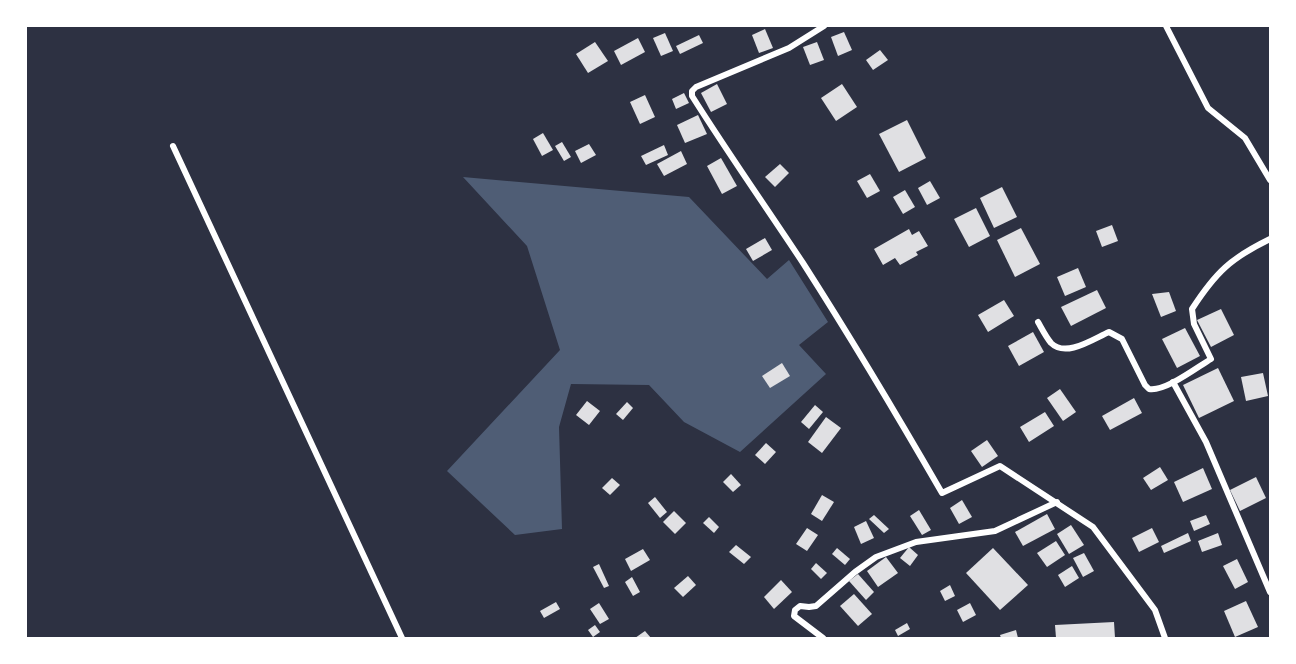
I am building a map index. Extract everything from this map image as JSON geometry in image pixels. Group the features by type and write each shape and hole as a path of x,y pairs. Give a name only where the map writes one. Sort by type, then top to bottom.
{"street":[{"path":"825,26 789,48 696,87 692,91 692,96 868,366 942,493 1000,466 1057,502 1093,527 1155,610 1165,639"},
{"path":"1166,26 1208,108 1245,138 1270,180"},
{"path":"172,146 402,639"},
{"path":"1038,322 1051,343 1066,350 1109,332 1122,339 1144,384 1154,390 1173,382 1211,359 1194,324 1192,309 1207,286 1225,266 1244,252 1270,239"},
{"path":"1173,382 1206,442 1270,592"},
{"path":"823,639 794,616 795,610 800,606 809,608 816,606 876,557 916,542 995,531 1057,502"}],"water":[{"path":"463,177 689,197 767,279 789,260 828,322 799,345 826,374 740,452 684,422 649,385 571,384 559,427 562,529 515,535 447,471 560,350 527,246"}],"building":[{"path":"765,29 773,48 759,53 752,35"},
{"path":"844,32 852,50 838,56 831,37"},
{"path":"665,33 673,51 661,56 653,38"},
{"path":"699,35 703,43 680,54 676,46"},
{"path":"638,38 645,52 621,65 614,51"},
{"path":"595,42 608,61 588,73 576,54"},
{"path":"817,42 824,60 810,65 803,47"},
{"path":"880,50 888,60 873,70 866,60"},
{"path":"717,84 727,104 711,112 701,93"},
{"path":"842,84 857,107 836,121 821,98"},
{"path":"684,93 689,103 676,109 672,99"},
{"path":"645,95 655,117 640,124 630,102"},
{"path":"698,115 707,134 685,143 677,125"},
{"path":"907,120 926,158 899,172 879,134"},
{"path":"543,133 553,150 542,156 533,139"},
{"path":"562,142 571,157 564,161 555,146"},
{"path":"589,144 596,155 581,163 575,151"},
{"path":"664,145 668,155 646,165 641,156"},
{"path":"681,151 687,164 664,176 657,164"},
{"path":"721,158 737,186 722,194 707,166"},
{"path":"780,164 789,173 775,187 765,177"},
{"path":"870,174 880,191 867,198 857,181"},
{"path":"930,181 940,198 927,205 918,188"},
{"path":"1002,187 1017,217 994,228 980,198"},
{"path":"905,190 915,207 903,214 893,197"},
{"path":"976,208 990,236 969,247 954,219"},
{"path":"1112,225 1118,241 1102,247 1096,231"},
{"path":"1021,228 1040,264 1015,277 997,240"},
{"path":"909,229 912,235 919,231 928,246 916,252 918,255 900,265 895,258 883,265 874,249"},
{"path":"765,238 772,250 753,261 746,249"},
{"path":"1078,268 1086,287 1065,296 1057,277"},
{"path":"1097,290 1106,308 1071,326 1061,307"},
{"path":"1169,292 1176,311 1161,317 1152,294"},
{"path":"1004,300 1014,316 988,332 978,315"},
{"path":"1221,309 1234,335 1211,347 1197,320"},
{"path":"1185,328 1200,356 1177,368 1162,339"},
{"path":"1033,332 1044,352 1019,366 1008,346"},
{"path":"782,363 790,376 770,388 762,376"},
{"path":"1218,368 1234,401 1199,418 1183,385"},
{"path":"1263,373 1268,396 1246,401 1241,377"},
{"path":"1060,389 1076,412 1063,421 1047,398"},
{"path":"1134,398 1142,413 1110,430 1102,416"},
{"path":"587,401 600,411 589,425 576,415"},
{"path":"627,402 633,408 623,420 616,414"},
{"path":"815,405 823,412 809,429 801,422"},
{"path":"1045,412 1054,426 1029,442 1020,427"},
{"path":"826,417 841,428 822,453 808,442"},
{"path":"987,440 998,456 982,467 971,451"},
{"path":"766,443 776,452 765,464 755,455"},
{"path":"1160,467 1168,480 1151,490 1143,478"},
{"path":"1203,468 1212,489 1183,502 1174,482"},
{"path":"731,474 741,485 733,492 723,482"},
{"path":"1256,477 1266,498 1240,511 1230,490"},
{"path":"612,478 620,485 610,495 602,488"},
{"path":"822,495 834,502 822,521 811,514"},
{"path":"655,497 667,512 660,518 648,503"},
{"path":"962,500 972,517 959,524 950,508"},
{"path":"919,510 931,530 922,535 910,516"},
{"path":"674,511 686,523 675,534 663,522"},
{"path":"1047,514 1055,529 1023,546 1015,532"},
{"path":"874,515 889,529 884,533 869,519"},
{"path":"1206,515 1210,524 1194,531 1190,521"},
{"path":"709,517 719,527 714,533 703,523"},
{"path":"866,521 874,538 861,544 854,527"},
{"path":"1071,525 1084,545 1069,554 1057,534"},
{"path":"807,528 818,535 807,551 796,544"},
{"path":"1152,528 1159,542 1139,552 1132,538"},
{"path":"1188,533 1191,541 1164,553 1161,546"},
{"path":"1218,533 1222,545 1202,552 1198,541"},
{"path":"1056,541 1065,555 1047,567 1037,553"},
{"path":"736,545 751,557 744,564 729,552"},
{"path":"909,547 918,555 910,566 900,558"},
{"path":"837,548 850,559 845,565 832,554"},
{"path":"993,548 1028,585 1000,610 966,573"},
{"path":"643,549 650,560 631,571 625,559"},
{"path":"1084,553 1094,571 1083,577 1073,558"},
{"path":"886,557 898,573 878,587 867,571"},
{"path":"1237,559 1248,582 1235,589 1223,566"},
{"path":"816,563 827,573 821,579 811,569"},
{"path":"599,564 609,586 604,588 593,567"},
{"path":"1072,566 1079,578 1065,587 1058,575"},
{"path":"858,574 874,592 866,600 849,581"},
{"path":"688,576 696,585 683,597 674,588"},
{"path":"632,577 640,592 633,596 625,582"},
{"path":"781,580 792,592 774,609 764,597"},
{"path":"950,585 955,596 945,601 940,591"},
{"path":"854,594 872,614 858,626 840,606"},
{"path":"1246,601 1258,627 1235,637 1224,611"},
{"path":"556,602 560,609 544,618 540,611"},
{"path":"599,603 609,619 600,624 590,609"},
{"path":"970,603 976,615 963,622 957,610"},
{"path":"1114,622 1115,638 1056,638 1055,625"},
{"path":"907,623 910,629 898,636 895,630"},
{"path":"595,625 600,632 593,637 588,630"},
{"path":"1016,630 1018,638 1001,638 1000,635"},
{"path":"645,631 651,638 635,638"}]}
